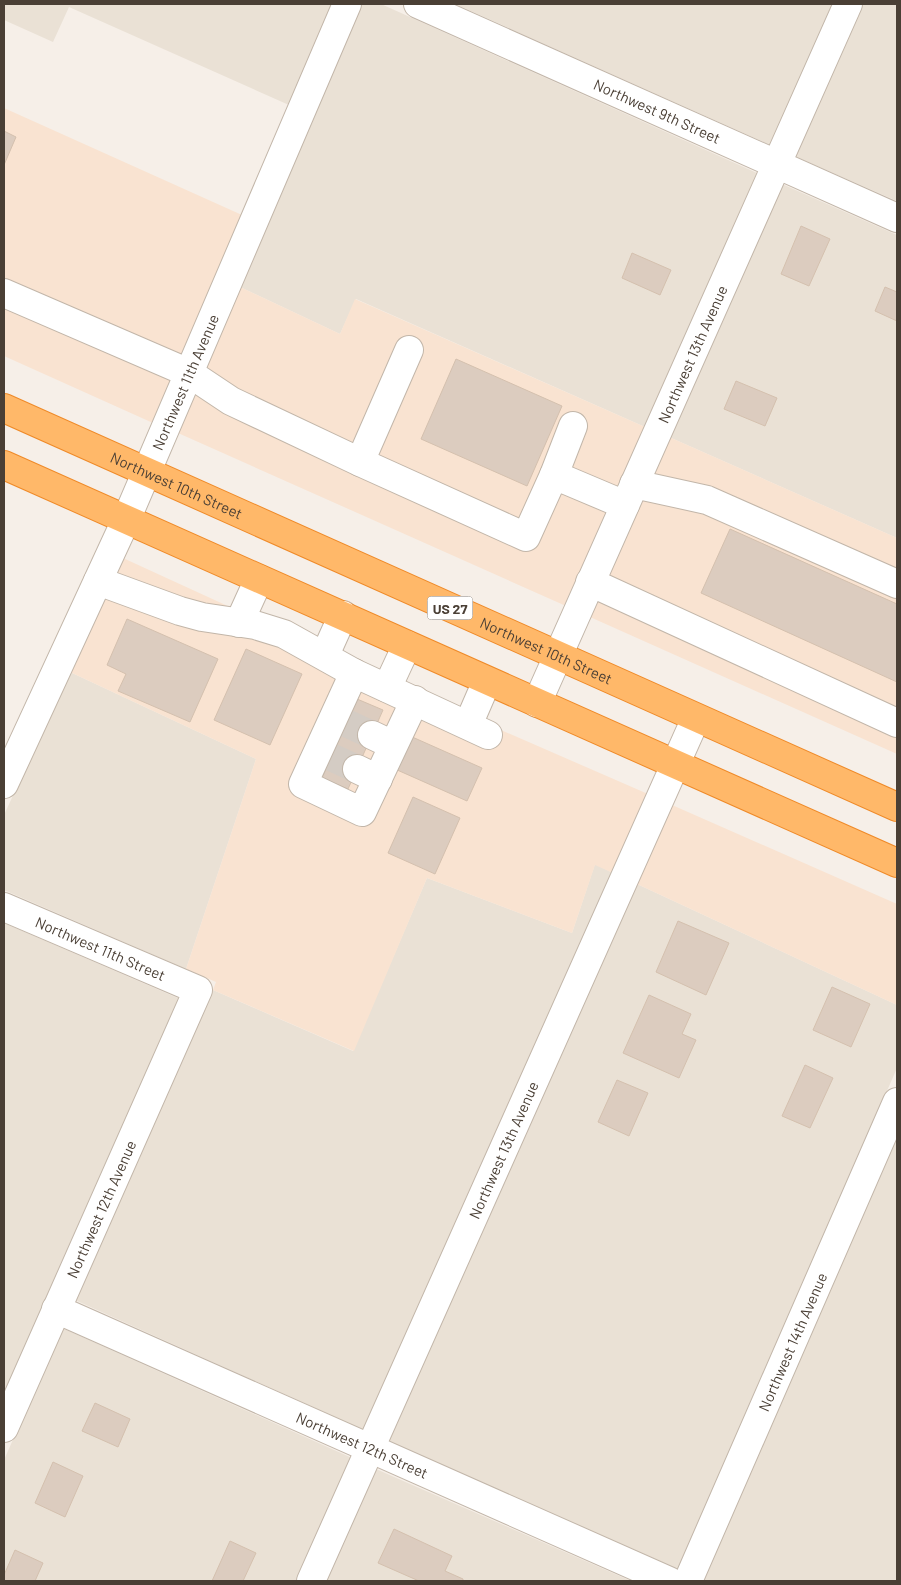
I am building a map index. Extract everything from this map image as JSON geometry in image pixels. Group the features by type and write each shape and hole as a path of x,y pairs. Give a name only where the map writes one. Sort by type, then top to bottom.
{"highway":[{"name":"Northwest 10th Street","path":"4,408 897,807"},
{"path":"4,465 897,863"}],"street":[{"name":"Northwest 11th Avenue","path":"4,784 126,520 347,4"},
{"name":"Northwest 9th Street","path":"418,4 897,218"},
{"name":"Northwest 13th Avenue","path":"537,703 848,4"},
{"path":"4,293 189,373 231,401 526,537 554,475 573,426"},
{"path":"360,462 409,350"},
{"path":"554,475 630,494 707,500 897,584"},
{"path":"239,623 259,579"},
{"path":"98,581 180,612 284,634 325,655 354,673 478,730 487,681"},
{"path":"590,582 897,723"},
{"path":"325,655 343,615"},
{"path":"387,688 407,645"},
{"path":"354,673 340,721 324,754 303,784 362,812 367,774 383,740 415,700"},
{"name":"Northwest 13th Avenue","path":"311,1581 696,718"},
{"name":"Northwest 11th Street","path":"4,907 198,990"},
{"name":"Northwest 12th Avenue","path":"4,1428 198,990"},
{"name":"Northwest 14th Avenue","path":"688,1581 897,1102"},
{"name":"Northwest 12th Street","path":"56,1309 370,1450 669,1581"}],"shaded area":[{"path":"4,4 332,4 289,105 69,7 53,42 4,20"},
{"path":"361,4 381,4 757,173 645,427 356,299 340,334 240,287"},
{"path":"455,4 833,4 770,145"},
{"path":"862,4 897,4 897,201 794,156"},
{"path":"4,108 242,215 153,423 4,356"},
{"path":"782,184 897,235 897,538 669,437"},
{"path":"240,287 340,334 355,299 645,427 566,606 178,433"},
{"path":"669,437 897,538 897,754 590,617"},
{"path":"123,558 455,710 648,794 613,873 595,865 572,933 427,878 354,1051 213,990 216,982 186,969 256,759 70,672"},
{"path":"70,672 256,759 186,969 4,890 4,815"},
{"path":"672,805 897,904 897,1005 637,884"},
{"path":"595,864 613,873 364,1430 75,1300 213,990 353,1051 427,878 572,933"},
{"path":"637,884 897,1005 897,1068 678,1569 388,1441"},
{"path":"4,923 180,999 4,1396"},
{"path":"897,1135 897,1581 703,1580"},
{"path":"62,1328 352,1458 297,1581 4,1581 4,1460"},
{"path":"376,1469 631,1581 326,1581"}],"building":[{"path":"4,131 16,137 4,165"},
{"path":"801,226 830,239 809,286 781,274"},
{"path":"632,253 671,270 660,295 622,278"},
{"path":"885,287 897,292 897,321 875,311"},
{"path":"456,359 562,406 527,486 421,439"},
{"path":"736,381 777,398 765,426 724,409"},
{"path":"730,529 897,604 897,682 701,593"},
{"path":"127,619 218,659 190,722 118,691 126,674 107,665"},
{"path":"246,649 302,674 270,745 214,720"},
{"path":"357,699 383,710 348,789 322,778"},
{"path":"410,736 482,768 467,801 395,769"},
{"path":"413,797 460,818 435,874 388,853"},
{"path":"678,921 729,943 706,995 656,972"},
{"path":"832,987 870,1004 851,1047 813,1030"},
{"path":"649,995 691,1014 682,1034 696,1040 679,1078 623,1053"},
{"path":"805,1065 833,1078 810,1128 782,1116"},
{"path":"617,1080 648,1093 629,1136 598,1122"},
{"path":"95,1403 130,1419 118,1447 82,1431"},
{"path":"53,1462 83,1476 65,1517 35,1503"},
{"path":"394,1529 452,1556 445,1571 463,1579 463,1581 419,1581 378,1563"},
{"path":"230,1541 256,1553 243,1581 212,1581"},
{"path":"15,1550 43,1563 35,1581 4,1581 4,1575"}],"tunnel":[{"path":"346,723 372,735"},
{"path":"331,757 357,769"}]}
